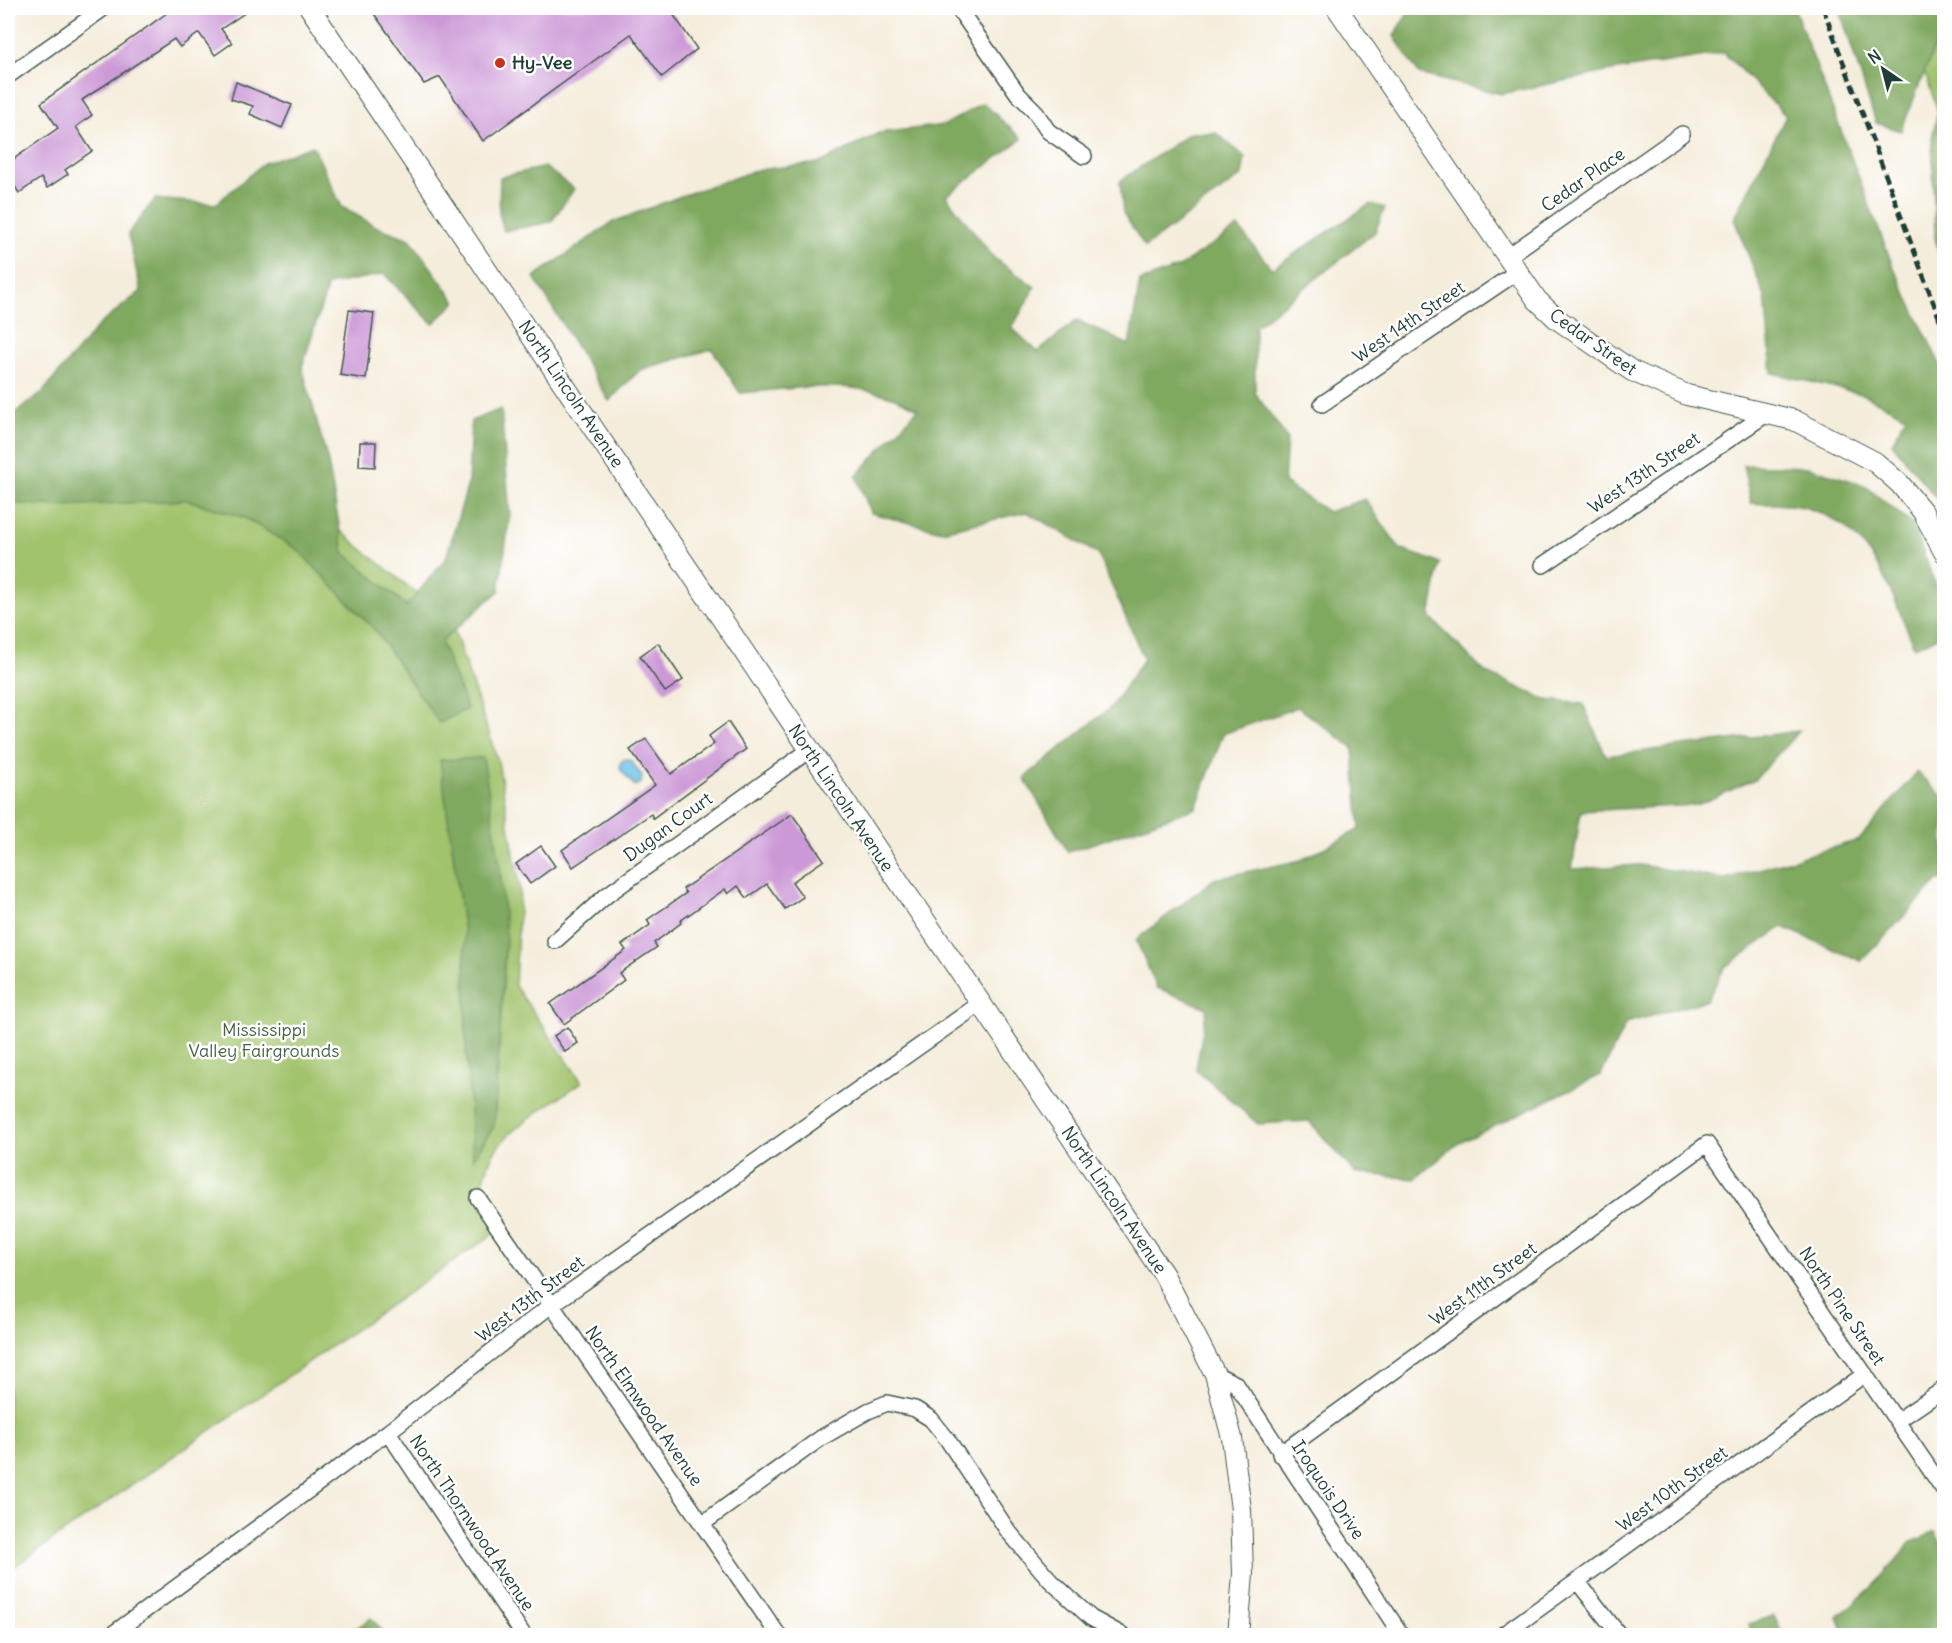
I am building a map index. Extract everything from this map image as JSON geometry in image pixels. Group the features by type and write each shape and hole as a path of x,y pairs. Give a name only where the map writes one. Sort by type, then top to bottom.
{"street":[{"path":"8,76 104,8"},
{"name":"North Lincoln Avenue","path":"310,8 808,751 1164,1275 1215,1374 1232,1438 1241,1510 1244,1574 1238,1635"},
{"path":"958,8 1018,94 1034,110 1048,131 1084,156"},
{"name":"Cedar Street","path":"1337,8 1512,265 1537,300 1557,319 1632,371 1687,395 1794,420 1875,462 1900,484 1923,512 1944,552"},
{"name":"Cedar Place","path":"1512,265 1682,134"},
{"name":"West 14th Street","path":"1322,404 1512,265"},
{"name":"West 13th Street","path":"1543,565 1767,413"},
{"name":"Dugan Court","path":"555,941 607,895 808,751"},
{"name":"West 13th Street","path":"110,1635 388,1432 550,1306 981,1003"},
{"name":"North Pine Street","path":"1707,1144 1944,1490"},
{"name":"West 11th Street","path":"1280,1454 1707,1144"},
{"name":"North Elmwood Avenue","path":"478,1198 778,1635"},
{"name":"Iroquois Drive","path":"1215,1374 1236,1384 1280,1454 1402,1635"},
{"name":"West 10th Street","path":"1501,1635 1865,1374"},
{"path":"1897,1421 1944,1389"},
{"path":"702,1524 821,1438 868,1412 886,1403 915,1409 931,1419 947,1439 1008,1531 1050,1580 1091,1618 1124,1635"},
{"name":"North Thornwood Avenue","path":"388,1432 524,1635"},
{"path":"1577,1581 1620,1635"}],"green space":[{"path":"1411,8 1794,8 1892,264 1944,373 1944,513 1939,502 1892,443 1906,416 1862,394 1772,373 1765,297 1734,219 1786,116 1724,53 1611,71 1501,94 1419,74 1394,36"},
{"path":"1839,8 1944,8 1944,32 1940,33 1901,131 1876,123"},
{"path":"1902,8 1944,8 1944,128"},
{"path":"1944,85 1944,271 1935,238 1932,138"},
{"path":"983,103 1022,139 946,196 994,258 1035,287 1012,328 1038,352 1077,320 1129,345 1140,281 1179,267 1238,227 1272,269 1370,204 1385,208 1375,232 1255,327 1255,393 1287,438 1284,483 1328,512 1365,499 1400,549 1440,563 1430,617 1485,672 1546,700 1583,704 1606,756 1799,731 1754,780 1697,805 1581,811 1572,869 1640,865 1725,879 1859,840 1917,772 1944,798 1944,878 1938,881 1861,961 1783,927 1725,967 1707,1000 1626,1023 1601,1075 1457,1144 1415,1179 1355,1173 1309,1121 1258,1124 1196,1070 1207,1008 1157,988 1136,940 1214,879 1301,860 1360,829 1353,748 1298,707 1223,734 1196,808 1068,852 1024,778 1111,707 1144,659 1098,554 1027,512 942,531 871,513 856,476 918,409 874,392 853,388 809,387 740,393 712,349 640,370 609,401 534,277 613,222 757,170 820,163 879,133 945,125"},
{"path":"1190,133 1216,133 1245,157 1242,175 1145,247 1123,213 1120,181"},
{"path":"313,146 342,207 377,227 410,239 456,302 433,324 384,274 328,285 302,367 328,462 344,553 407,606 446,558 468,484 471,421 501,409 510,515 499,591 441,642 467,709 439,723 375,630 297,549 245,518 187,500 58,506 8,503 8,418 41,394 99,325 141,291 128,234 155,199 216,204 264,163"},
{"path":"545,167 574,189 551,222 504,231 499,213 500,177"},
{"name":"Mississippi Valley Fairgrounds","path":"8,445 262,460 357,545 451,621 498,761 520,889 515,986 582,1082 524,1122 495,1151 478,1198 500,1229 8,1571"},
{"path":"1743,465 1808,467 1864,485 1913,525 1944,608 1944,634 1914,647 1888,585 1877,565 1849,531 1831,518 1803,507 1751,503"},
{"path":"483,758 499,860 506,937 494,1126 473,1159 466,1047 465,940 440,760"},
{"path":"1935,1532 1944,1548 1944,1635 1845,1635 1838,1617 1872,1587 1912,1542"},
{"path":"1774,1616 1783,1635 1752,1635 1749,1624"},
{"path":"371,1618 386,1635 347,1635"}],"water":[{"path":"625,759 631,761 642,776 641,783 635,786 620,769 621,762"}],"building":[{"path":"174,8 252,8 221,29 232,43 215,55 199,33 180,47 174,39 82,100 92,115 76,127 92,151 65,170 68,174 47,188 41,178 19,193 8,176 8,163 58,128 41,103"},
{"name":"Hy-Vee","path":"370,8 669,8 697,49 662,77 631,34 483,141 440,77 424,84"},
{"path":"236,82 292,105 282,128 250,114 253,106 231,99"},
{"path":"349,310 374,313 366,379 340,375"},
{"path":"360,442 376,442 375,467 359,466"},
{"path":"658,643 683,680 665,692 640,656"},
{"path":"728,722 746,749 653,818 651,814 573,867 562,850 655,785 630,750 646,739 671,774 714,744 709,736"},
{"path":"792,814 824,860 792,882 803,897 785,909 767,884 747,898 738,886 728,894 725,889 654,943 657,947 619,973 624,980 564,1024 550,1004 626,950 622,945 650,925 647,920 686,893 683,889"},
{"path":"541,846 555,866 530,884 516,864"},
{"path":"567,1027 578,1043 565,1052 554,1036"}],"railway":[{"path":"1823,8 1944,331"}],"place":[{"name":"Hy-Vee","path":"500,63"}]}
